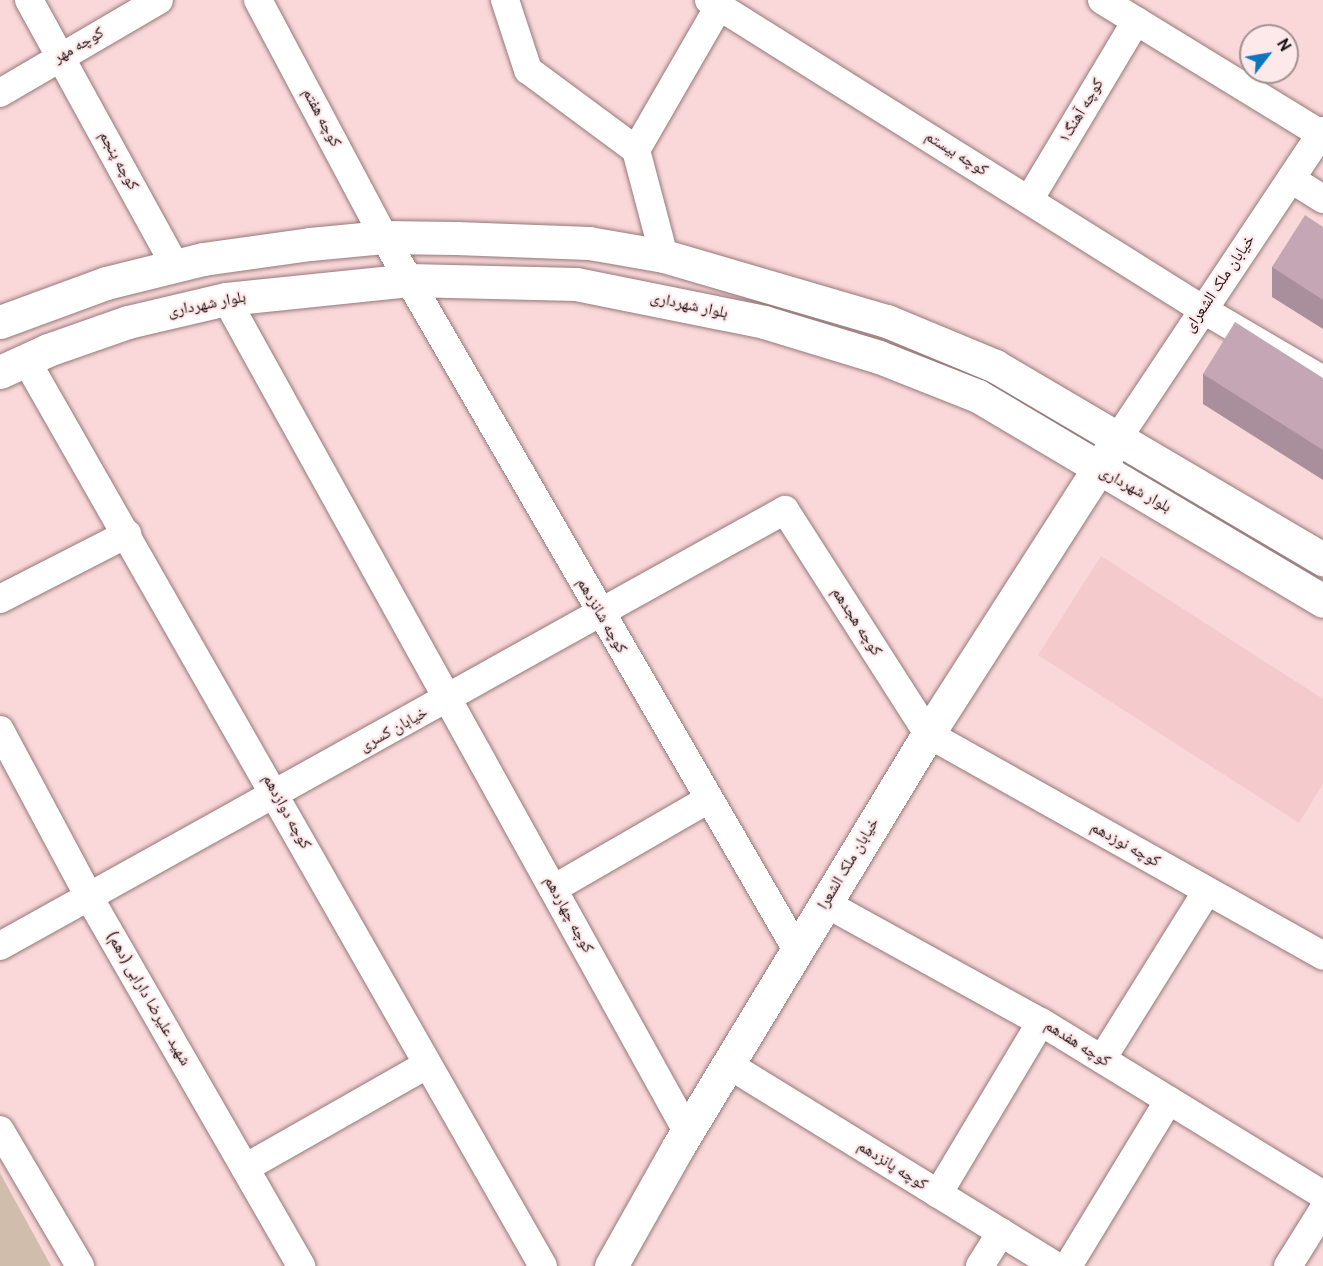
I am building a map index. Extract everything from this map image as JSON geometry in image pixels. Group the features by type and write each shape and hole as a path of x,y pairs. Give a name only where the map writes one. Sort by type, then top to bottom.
{"main road":[{"path":"0,322 105,283 176,266 384,237 589,243 664,256 887,321 996,366 1323,559"},
{"name":"بلوار شهرداری","path":"13,366 128,322 226,299 409,280 576,284 764,322 879,357 978,396 1099,471 1323,601"},
{"name":"خیابان ملک الشعرا","path":"612,1266 687,1131 928,734 1099,471 1118,438"}],"street":[{"name":"کوچه پنجم","path":"29,0 176,266"},
{"name":"کوچه مهر","path":"0,93 159,0"},
{"name":"کوچه هفتم","path":"258,0 409,280"},
{"path":"505,0 528,70 636,150 664,256"},
{"path":"1102,0 1322,133"},
{"path":"636,150 714,3"},
{"name":"کوچه بیستم","path":"714,3 1202,309 1323,380"},
{"name":"کوچه آهنگ۱","path":"1029,201 1136,21"},
{"name":"خیابان ملک الشعرای","path":"1118,438 1202,309 1322,133"},
{"path":"1291,179 1323,199"},
{"name":"کوچه شانزدهم","path":"409,280 600,614 797,950"},
{"name":"کوچه چهاردهم","path":"226,299 687,1131"},
{"name":"کوچه دوازدهم","path":"13,366 127,534 277,795 426,1065 543,1266"},
{"name":"خیابان کسری","path":"0,946 277,795 785,510"},
{"name":"کوچه هجدهم","path":"785,510 928,734"},
{"path":"0,599 127,534"},
{"name":"شهید علیرضا دارابی (دهم)","path":"0,730 90,897 302,1266"},
{"name":"کوچه نوزدهم","path":"928,734 1323,957"},
{"path":"553,889 709,799"},
{"path":"1102,1059 1207,891"},
{"name":"کوچه هفدهم","path":"825,903 1041,1022 1323,1195"},
{"path":"938,1194 1041,1022"},
{"path":"245,1168 426,1065"},
{"name":"کوچه پانزدهم","path":"729,1065 1056,1266"},
{"path":"1068,1266 1169,1100"},
{"path":"0,1130 80,1266"},
{"path":"1288,1266 1323,1210"},
{"path":"980,1266 1001,1232"}],"shaded area":[{"path":"1101,556 1323,699 1323,784 1299,823 1038,655"},
{"path":"0,1173 51,1266 0,1266"}],"building":[{"path":"1305,215 1323,227 1323,300 1272,267"},
{"path":"1235,322 1323,378 1323,450 1203,374"}]}
